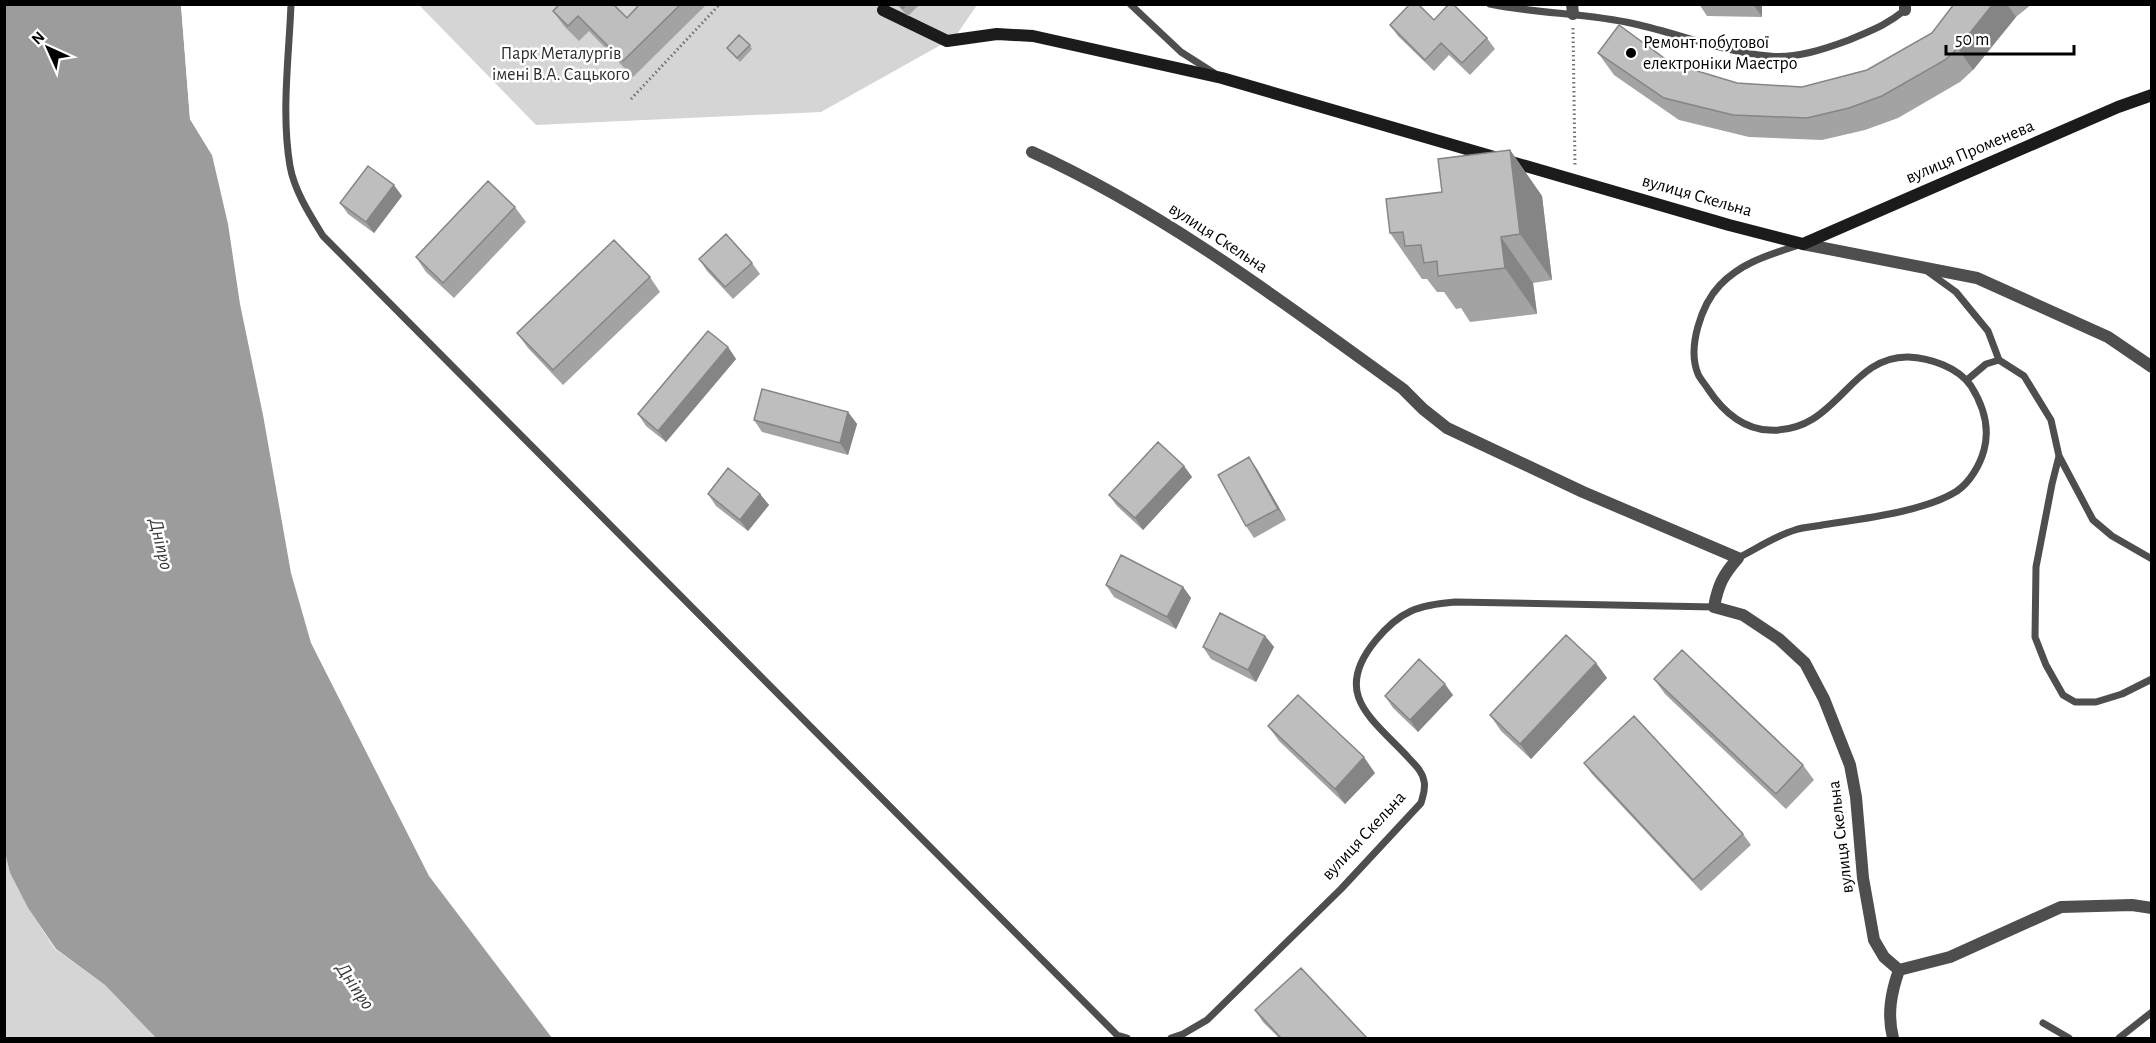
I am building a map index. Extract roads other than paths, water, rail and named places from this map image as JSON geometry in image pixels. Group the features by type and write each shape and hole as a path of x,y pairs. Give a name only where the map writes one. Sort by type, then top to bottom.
{"street":[{"name":"вулиця Скельна","path":"883,10 947,41 997,34 1033,36 1222,78 1730,225 1803,244 1977,278 2108,337 2151,367"},
{"name":"вулиця Променева","path":"1803,244 2118,106 2151,95"},
{"name":"вулиця Скельна","path":"1032,152 1080,174 1250,279 1403,389 1434,420 1447,428 1582,492 1738,558"},
{"path":"1714,608 1717,588 1738,558"},
{"name":"вулиця Скельна","path":"1714,608 1743,615 1779,639 1805,663 1824,699 1850,765 1856,797 1863,878 1874,940 1884,957 1899,970"},
{"path":"1893,1038 1889,1010 1899,970 1950,957 2061,907 2132,905 2151,908"}],"lane":[{"path":"291,4 286,115 290,167 300,194 323,236 1118,1035 1127,1038"},
{"path":"1130,4 1181,52 1222,78"},
{"path":"1490,4 1521,10 1572,9 1682,38 1770,57 1820,51 1888,24 1905,7"},
{"path":"1738,558 1794,530 1891,514 1941,499 1959,490 1972,475 1981,460 1986,444 1985,412 1966,380 1939,362 1907,357 1885,360 1861,374 1821,414 1803,425 1786,430 1767,430 1749,426 1721,408 1697,374 1694,340 1703,313 1718,287 1742,266 1803,244"},
{"path":"1923,268 1956,292 1988,331 1999,360 2024,376 2051,420 2059,456 2093,520 2112,536 2151,559"},
{"path":"1966,380 1986,364 1999,360"},
{"path":"2059,456 2036,567 2035,637 2038,646 2063,695 2076,702 2096,702 2122,694 2151,679"},
{"name":"вулиця Скельна","path":"1172,1038 1207,1020 1341,889 1421,803 1425,791 1420,770 1363,710 1357,685 1360,666 1366,653 1396,620 1427,604 1455,602 1714,608"},
{"path":"2119,1038 2151,1012"},
{"path":"2043,1023 2068,1038"}],"water":[{"name":"Дніпро","path":"4,5 181,5 190,119 212,155 228,224 240,304 263,415 291,573 311,643 429,876 552,1038 156,1038 105,985 56,949 28,908 10,873 4,849"}],"place":[{"name":"Ремонт побутової електроніки Маестро","path":"1631,53"}],"park label":[{"name":"Парк Металургів імені В.А. Сацького","path":"561,64"}]}
